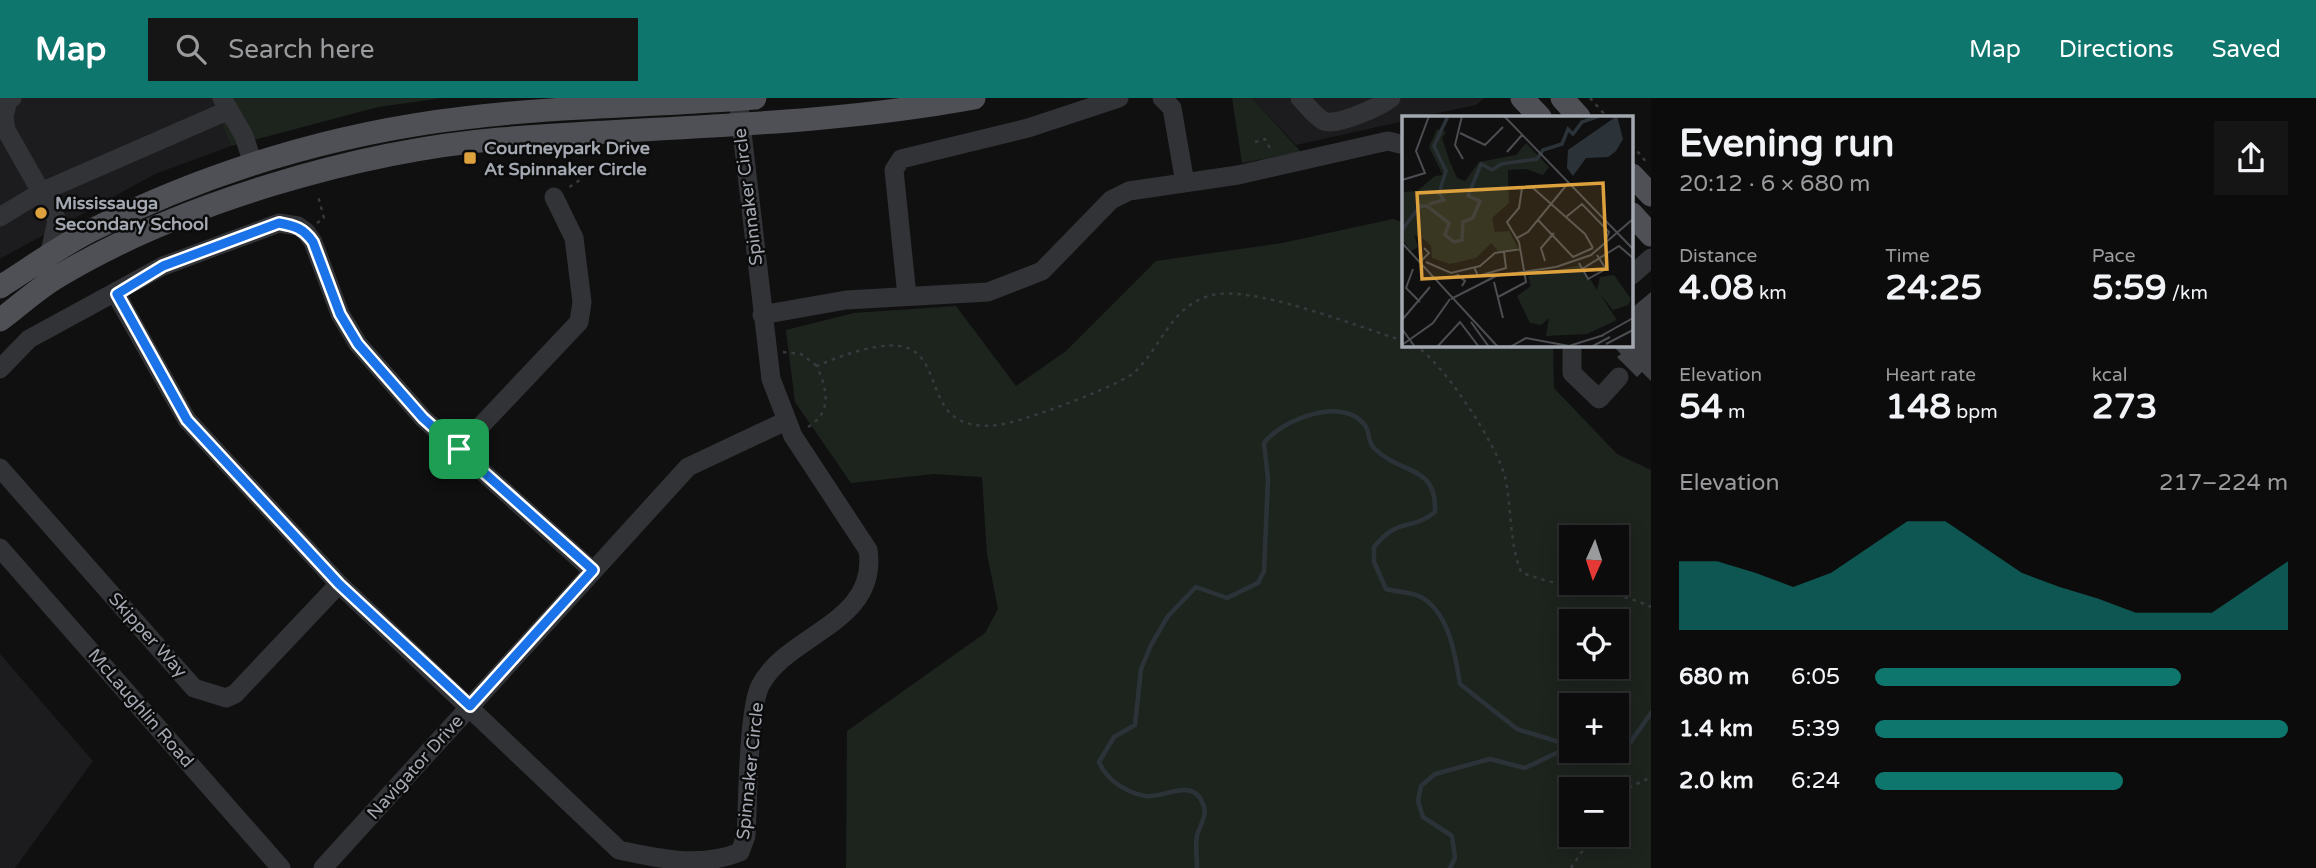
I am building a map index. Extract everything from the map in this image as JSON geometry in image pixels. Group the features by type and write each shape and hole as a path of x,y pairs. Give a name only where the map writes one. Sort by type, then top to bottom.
{"main road":[{"path":"0,287 89,232 176,193 253,164 365,134 462,118 535,110 744,98"},
{"path":"0,320 57,277 143,232 261,190 344,166 459,144 739,126 911,109 974,98"},
{"path":"1522,98 1539,116"},
{"path":"1562,98 1578,116"},
{"path":"253,164 261,190"},
{"path":"1633,176 1651,195"},
{"path":"1633,215 1651,235"}],"street":[{"path":"12,98 8,100 4,117 6,130 57,220 89,232"},
{"name":"Spinnaker Circle","path":"470,706 619,850 678,862 721,861 740,852 746,836 754,713 760,687 773,669 850,609 865,587 871,569 868,550 790,428 771,379 739,126 744,98"},
{"path":"907,296 894,170 901,159 1028,128 1119,98"},
{"path":"1162,98 1172,108 1185,183"},
{"path":"1300,98 1325,121 1335,123 1366,104 1380,107 1391,98"},
{"path":"0,217 41,192 225,104 244,136 253,164"},
{"path":"762,316 846,300 988,292 1042,271 1111,200 1129,191 1280,165 1388,141 1402,144"},
{"path":"459,449 579,322 582,302 574,238 554,197"},
{"path":"49,257 57,220"},
{"path":"0,369 29,338 117,294 163,266 279,223 298,226 313,242 340,314 358,344 423,418 593,570"},
{"path":"1633,274 1651,258"},
{"path":"117,294 187,420 339,584 470,706"},
{"path":"1572,346 1572,373 1599,399 1619,377"},
{"name":"Navigator Drive","path":"323,868 688,467 790,428"},
{"name":"Skipper Way","path":"0,468 194,688 226,698 235,694 339,584"},
{"name":"McLaughlin Road","path":"0,548 281,868"}],"path":[{"path":"1590,98 1606,116"},
{"path":"1255,142 1265,139 1280,165"},
{"path":"1633,146 1651,167"},
{"path":"554,197 583,178 563,156"},
{"path":"306,232 324,218 318,196"},
{"path":"817,366 848,352 892,346 910,349 922,362 943,407 958,419 976,426 1000,425 1059,406 1135,372 1174,317 1197,301 1220,294 1264,298 1402,340"},
{"path":"1416,346 1426,351 1446,375 1491,443 1504,475 1515,558 1521,572 1544,582 1589,587 1651,607"},
{"path":"766,349 801,354 817,366 827,389 827,404 820,419 790,428"},
{"path":"1629,788 1651,777"},
{"path":"1571,868 1585,847"}],"shaded area":[{"name":"Mississauga Secondary School","path":"0,98 211,98 231,146 155,174 0,259"},
{"path":"211,98 443,98 378,107 231,146"},
{"path":"1232,98 1252,98 1301,152 1242,163"},
{"path":"1252,98 1484,98 1476,105 1424,116 1402,116 1402,121 1296,145"},
{"path":"1393,219 1402,222 1402,346 1553,346 1554,388 1617,454 1651,470 1651,868 846,868 847,731 985,633 998,609 987,554 982,477 934,474 851,483 795,402 786,330 854,313 956,306 1016,386 1066,351 1156,261 1282,243"},
{"path":"0,654 93,761 15,868 0,868"}],"building":[{"path":"1651,292 1651,381 1642,372 1637,377 1617,357 1621,354 1613,346 1633,346 1633,307"}],"waterway":[{"path":"1197,868 1196,839 1205,812 1198,796 1185,790 1153,796 1138,794 1112,780 1099,762 1114,737 1135,725 1141,669 1168,616 1196,587 1227,598 1258,583 1264,571 1268,479 1264,443 1272,434 1297,419 1327,412 1354,416 1366,426 1374,448 1424,478 1434,497 1435,512 1418,522 1391,531 1374,547 1374,562 1386,589 1419,596 1437,612 1449,634 1460,684 1517,729 1559,742"},
{"path":"1629,743 1651,713"},
{"path":"1450,868 1455,858 1452,836 1423,817 1418,801 1421,786 1435,774 1490,759 1525,768 1559,752"}],"place":[{"name":"Courtneypark Drive At Spinnaker Circle","path":"470,158"},
{"name":"Mississauga Secondary School","path":"41,213"}],"route":[{"path":"279,223 298,226 313,242 340,314 358,344 423,418 459,449 577,559 593,570 470,706 339,584 187,420 117,294 163,266 279,223"}]}
